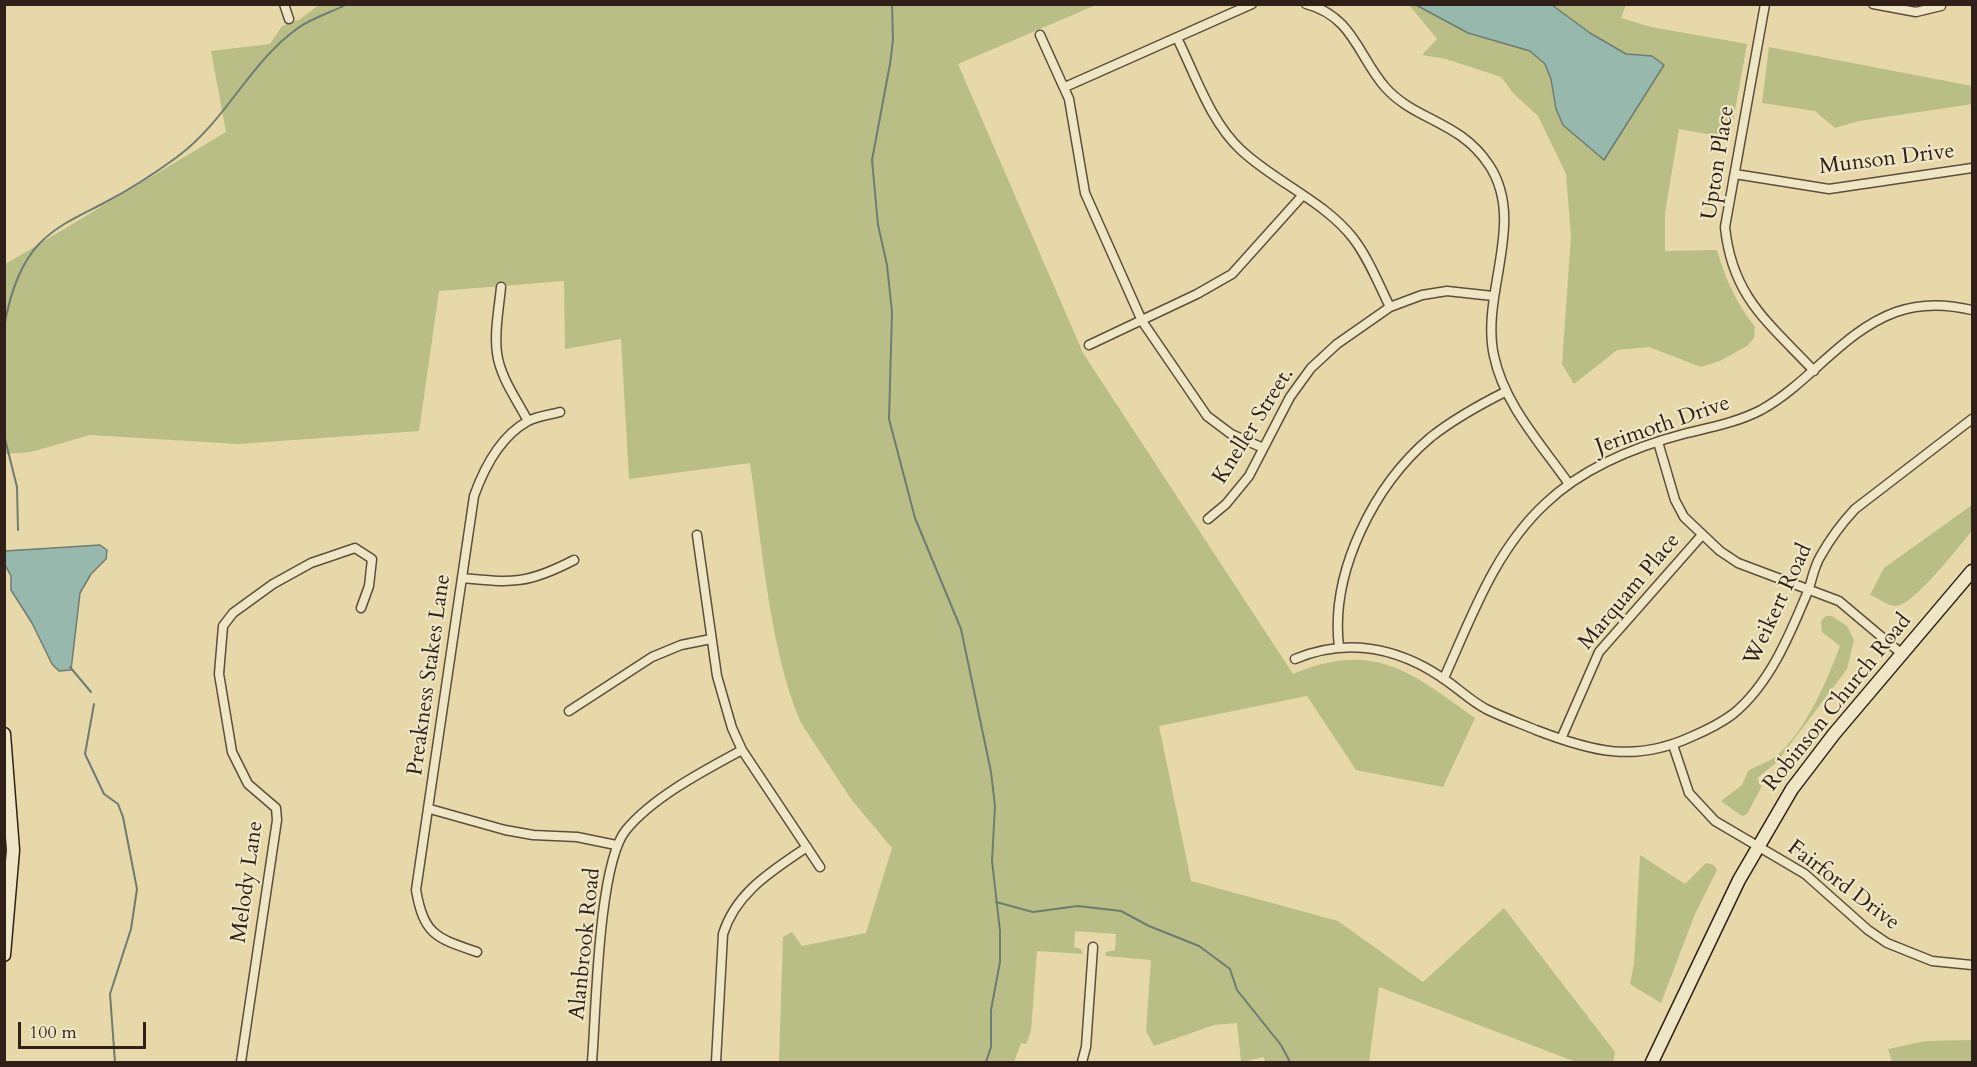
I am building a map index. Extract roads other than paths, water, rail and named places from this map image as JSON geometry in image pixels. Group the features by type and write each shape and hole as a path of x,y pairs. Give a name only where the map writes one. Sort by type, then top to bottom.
{"street":[{"path":"284,4 289,18"},
{"path":"1065,87 1178,39 1252,4"},
{"path":"1306,4 1330,15 1346,29 1385,87 1395,96 1458,131 1489,164 1497,178 1504,210 1501,250 1493,296 1491,335 1493,355 1505,392 1569,484"},
{"name":"Upton Place","path":"1764,4 1725,227 1734,272 1749,301 1814,371"},
{"path":"1873,4 1916,12 1941,6"},
{"path":"1040,35 1065,87 1074,118 1085,193 1142,321 1207,416 1230,434 1262,447"},
{"path":"1178,39 1223,130 1263,169 1302,196 1352,237 1367,260 1390,307"},
{"name":"Munson Drive","path":"1735,174 1829,189 1972,168"},
{"path":"1089,345 1142,321 1232,274 1302,196"},
{"path":"501,287 496,337 497,355 506,380 528,421"},
{"name":"Kneller Street.","path":"1208,519 1226,504 1248,476 1290,397 1311,368 1337,344 1390,307 1422,295 1447,291 1493,296"},
{"name":"Jerimoth Drive","path":"1444,678 1494,568 1510,543 1534,514 1569,484 1606,463 1658,442 1759,411 1814,371 1860,330 1890,314 1928,305 1972,310"},
{"path":"1339,647 1336,623 1340,597 1351,560 1364,527 1393,477 1448,424 1505,392"},
{"name":"Preakness Stakes Lane","path":"477,952 438,937 428,927 420,914 416,890 430,809 474,496 482,472 496,451 528,421 560,412"},
{"name":"Weikert Road","path":"1295,659 1312,652 1339,647 1374,648 1400,655 1444,678 1484,708 1561,739 1602,751 1626,753 1673,745 1717,725 1749,698 1773,665 1808,590 1819,558 1838,527 1855,509 1972,419"},
{"path":"1658,442 1675,500 1684,517 1702,535 1738,563 1839,601 1902,654"},
{"path":"697,535 717,676 732,728 742,750 820,867"},
{"name":"Marquam Place","path":"1561,739 1599,652 1702,535"},
{"name":"Melody Lane","path":"241,1062 277,820 276,808 248,784 232,752 219,674 223,626 233,613 273,584 311,563 355,548 372,559 369,586 361,608"},
{"path":"462,578 514,583 539,576 574,560"},
{"name":"Robinson Church Road","path":"1652,1062 1757,847 1787,797 1813,760 1972,571"},
{"path":"569,711 652,657 681,645 711,639"},
{"path":"4,734 13,834 4,955"},
{"name":"Fairford Drive","path":"1673,745 1684,780 1697,803 1715,821 1805,874 1887,944 1932,961 1972,965"},
{"name":"Alanbrook Road","path":"592,1062 607,879 616,845 636,819 670,793 742,750"},
{"path":"430,809 505,830 533,835 577,837 616,845"},
{"path":"716,1062 723,934 728,916 749,890 807,847"},
{"path":"1082,1062 1086,1047 1093,947"}],"water":[{"path":"1416,5 1552,5 1590,33 1626,54 1652,56 1664,65 1604,160 1563,125 1556,109 1551,79 1545,64 1530,51 1468,33"},
{"path":"100,545 107,550 106,559 91,574 80,593 71,670 59,671 52,664 32,623 11,590 11,576 5,565 5,551"}],"waterway":[{"path":"4,327 20,272 32,252 46,237 132,187 177,157 210,127 265,58 281,42 304,24 347,4"},
{"path":"892,4 893,40 890,64 872,160 878,225 887,265 892,312 889,419 915,518 961,629 991,772 995,806 992,861 1000,931 1000,962 991,1010 991,1047 986,1062"},
{"path":"4,435 17,487 18,530"},
{"path":"70,667 91,692"},
{"path":"94,704 85,754 104,794 118,804 123,817 137,889 131,929 110,994 115,1062"},
{"path":"996,902 1033,912 1078,906 1121,911 1149,926 1199,946 1230,969 1237,990 1281,1045 1290,1062"}]}
